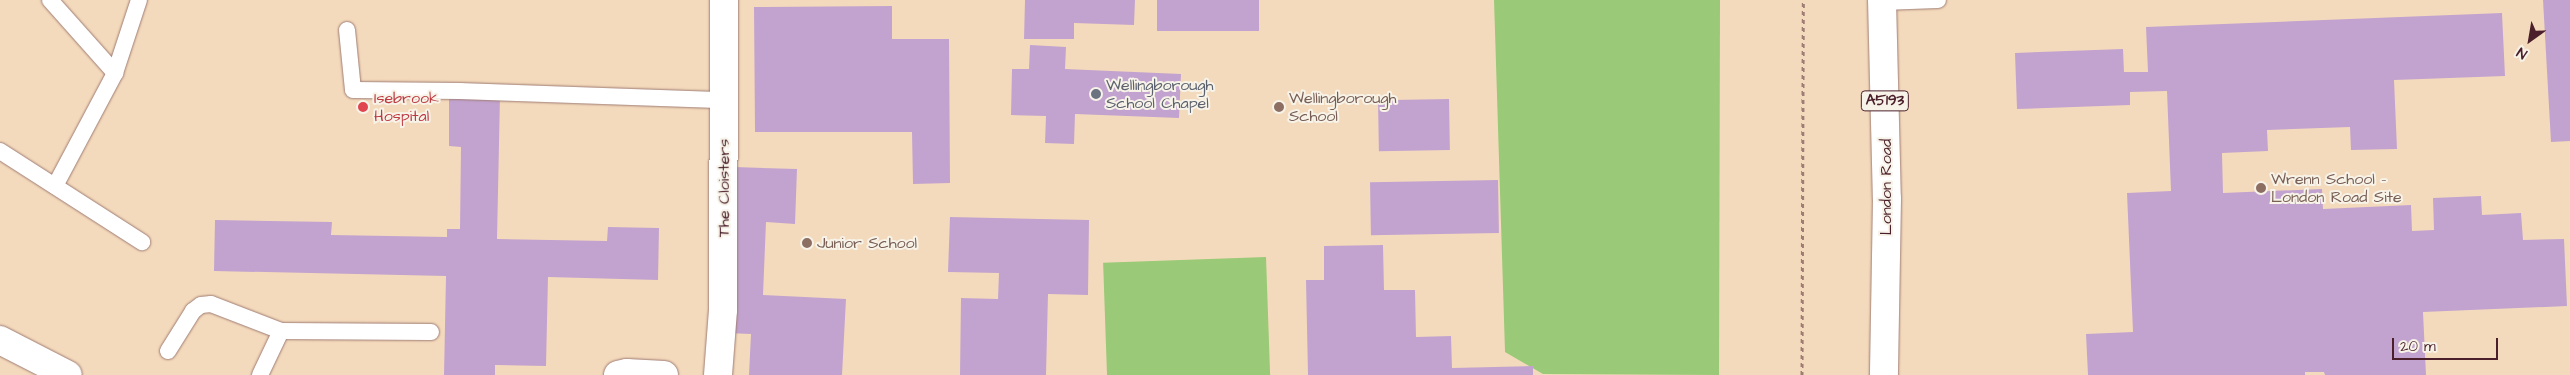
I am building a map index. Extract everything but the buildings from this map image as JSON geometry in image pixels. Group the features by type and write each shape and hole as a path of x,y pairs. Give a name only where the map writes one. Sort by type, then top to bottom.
{"main road":[{"name":"The Cloisters","path":"718,375 723,310 724,0"},
{"name":"London Road","path":"1882,1 1887,200 1884,375"},
{"path":"0,340 68,375"},
{"path":"618,375 627,373 664,375"}],"lane":[{"path":"50,0 115,73"},
{"path":"55,186 115,73 139,0"},
{"path":"1882,1 1938,0"},
{"path":"348,30 352,90 470,91 724,100"},
{"path":"0,150 142,242"},
{"path":"168,351 192,311 201,305 211,304 280,331 431,332"},
{"path":"260,375 280,331"}],"path":[{"path":"1802,375 1804,0"}],"green space":[{"path":"1494,0 1720,0 1719,375 1543,374 1505,352"},
{"path":"1266,257 1270,375 1107,375 1103,263"}],"place":[{"name":"Wellingborough School Chapel","path":"1096,94"},
{"name":"Isebrook Hospital","path":"363,107"},
{"name":"Wellingborough School","path":"1279,107"},
{"name":"Wrenn School - London Road Site","path":"2261,188"},
{"name":"Junior School","path":"807,243"}]}
